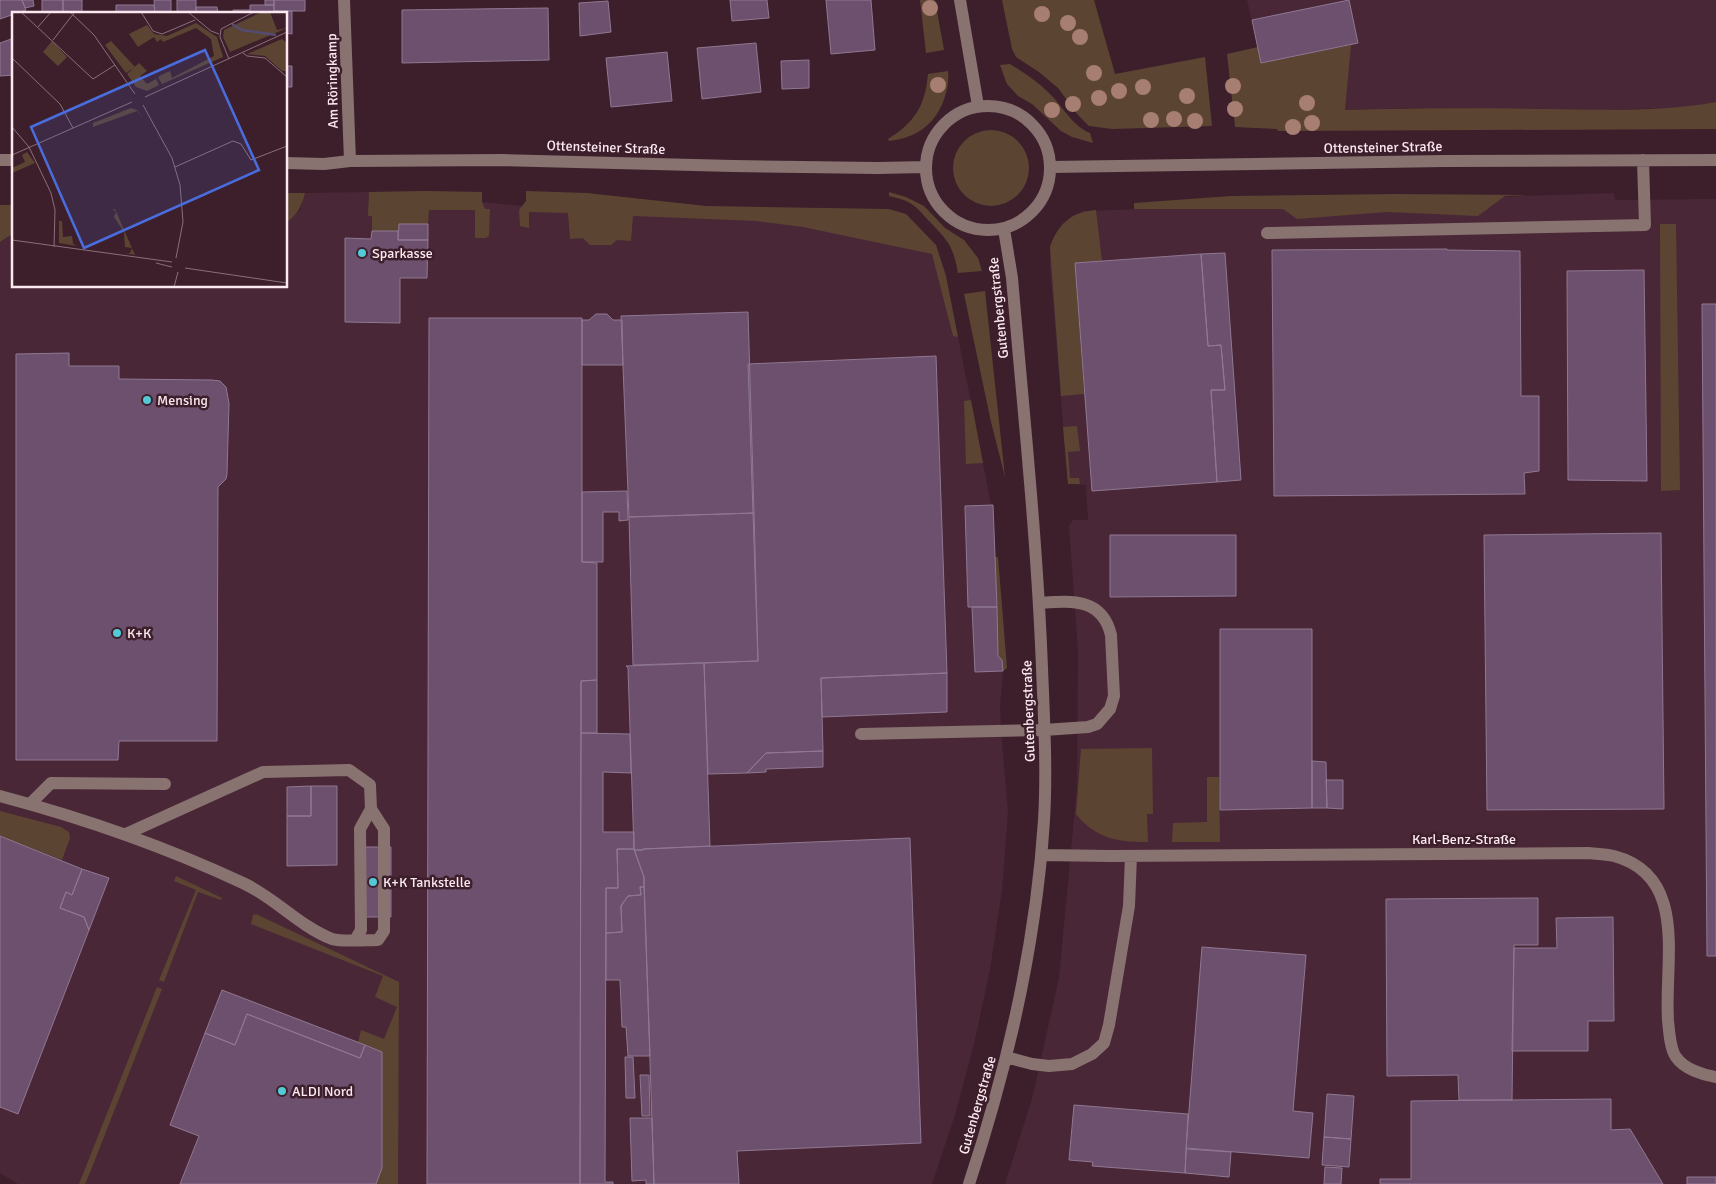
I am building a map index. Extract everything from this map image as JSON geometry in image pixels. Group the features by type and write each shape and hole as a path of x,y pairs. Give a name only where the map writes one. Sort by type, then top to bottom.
{"street":[{"name":"Am Röringkamp","path":"344,0 350,161"},
{"path":"960,0 978,106"},
{"path":"978,106 994,106 1015,112 1033,125 1046,146 1050,167 1047,187 1038,206 1024,220 1004,229 975,229 955,221 939,207 929,189 925,167 930,144 942,125 958,113 978,106"},
{"name":"Ottensteiner Straße","path":"288,163 503,160 733,166 925,167"},
{"path":"1267,233 1645,225 1644,160"},
{"name":"Ottensteiner Straße","path":"1050,167 1446,161 1716,160"},
{"name":"Gutenbergstraße","path":"969,1184 1006,1058 1027,964 1041,855 1045,798 1039,602 1013,287 1004,229"},
{"path":"861,734 1044,730 1088,727 1097,724 1110,709 1114,696 1111,635 1104,618 1098,611 1088,605 1074,601 1039,602"},
{"path":"0,796 126,834 245,884 334,940 378,940 384,931 384,829 371,809 370,785 349,770 263,772 126,834"},
{"path":"30,804 51,783 165,784"},
{"path":"356,940 361,930 360,829 371,809"},
{"name":"Karl-Benz-Straße","path":"1041,855 1587,853 1614,856 1638,866 1656,883 1664,903 1668,926 1668,1013 1670,1036 1676,1057 1694,1072 1716,1077"},
{"path":"1006,1058 1049,1066 1072,1064 1092,1054 1104,1043 1109,1025 1129,906 1131,856"}],"shaded area":[{"path":"920,0 935,0 944,50 926,53"},
{"path":"1002,0 1094,0 1115,74 1205,57 1212,126 1112,129 1089,126 1078,115 1058,88 1039,72 1016,57 1012,49"},
{"path":"1247,0 1716,0 1716,102 1687,107 1606,110 1420,108 1344,110 1261,63"},
{"path":"1351,45 1345,110 1445,108 1631,110 1716,102 1716,129 1278,131 1277,129 1235,127 1227,54 1258,47 1261,63"},
{"path":"1010,64 1035,80 1048,92 1072,120 1083,130 1090,133 1093,143 1072,137 1061,131 1032,104 1018,96 1007,84 1000,65"},
{"path":"948,71 946,94 934,118 922,130 907,137 889,141 888,139 905,126 917,112 927,85 928,74"},
{"path":"991,130 1006,133 1018,141 1026,153 1029,168 1026,183 1018,195 1006,203 991,206 976,203 964,195 956,183 953,168 956,153 964,141 976,133"},
{"path":"428,191 428,201 482,202 522,206 528,199 649,207 899,215 933,246 958,337 991,504 993,505 998,656 1002,660 1003,671 1000,705 1001,731 1008,813 1002,890 990,970 974,1044 955,1115 932,1184 18,1184 0,1173 0,242 12,234 12,288 288,288 288,221 300,210 305,193"},
{"path":"526,191 587,193 706,206 889,209 906,214 936,245 946,276 958,337 953,336 932,254 803,227 757,221 633,216 631,241 617,240 611,245 590,245 583,238 570,239 568,213 529,212 529,228 520,226 519,210 526,201"},
{"path":"369,192 482,192 482,202 485,209 490,209 489,236 486,238 475,238 475,210 429,210 428,224 399,224 398,231 372,231 372,216 368,216"},
{"path":"889,192 906,197 924,206 945,228 964,240 978,258 982,271 958,273 952,250 942,235 913,205 889,196"},
{"path":"288,193 305,193 298,210 288,221"},
{"path":"1614,193 1615,200 1716,199 1716,1184 1005,1184 1032,1099 1059,978 1077,787 1078,651 1069,526 1073,520 1088,520 1086,485 1068,484 1050,266 1050,247 1053,238 1072,216 1083,211"},
{"path":"1530,195 1505,196 1478,216 1387,212 1297,219 1283,209 1134,209 1134,203 1231,196"},
{"path":"0,205 12,205 12,234 0,242"},
{"path":"1096,210 1102,261 1075,264 1084,394 1061,396 1050,247 1057,232 1067,221 1079,213"},
{"path":"1660,224 1676,224 1680,490 1661,491"},
{"path":"985,291 1005,477 991,422 964,294"},
{"path":"971,400 983,463 966,464 964,401"},
{"path":"1077,426 1080,451 1068,452 1070,478 1079,478 1080,484 1068,484 1063,427"},
{"path":"995,557 998,557 1007,668 1003,671 1002,660 998,656"},
{"path":"1152,748 1153,814 1147,814 1148,842 1117,840 1091,829 1076,814 1081,749"},
{"path":"1207,777 1219,777 1220,842 1172,842 1173,823 1207,822"},
{"path":"0,811 61,827 69,832 70,838 62,860 0,836"},
{"path":"176,876 222,898 221,900 198,892 164,982 159,980 196,890 174,881"},
{"path":"256,914 399,982 398,1184 376,1184 382,1168 382,1053 358,1042 361,1030 384,1039 397,1007 375,997 383,976 251,924 253,915"},
{"path":"157,987 162,989 91,1170 85,1184 79,1184"}],"building":[{"path":"0,0 22,0 26,10 12,12 12,15 0,19"},
{"path":"22,0 33,0 34,6 25,8"},
{"path":"42,0 63,0 63,12 42,12"},
{"path":"63,0 82,0 82,12 63,12"},
{"path":"154,0 171,0 171,12 155,12"},
{"path":"177,0 196,0 196,12 177,12"},
{"path":"265,0 274,0 274,5 265,5"},
{"path":"274,0 305,0 305,11 274,11"},
{"path":"730,0 767,0 769,18 732,21"},
{"path":"826,0 871,0 875,50 831,54"},
{"path":"1349,0 1358,43 1261,63 1252,20"},
{"path":"608,1 611,32 580,36 579,3"},
{"path":"116,5 154,5 155,12 116,12"},
{"path":"250,5 274,5 274,11 292,11 292,34 288,33 288,12 250,12"},
{"path":"196,7 217,7 218,12 196,12"},
{"path":"548,8 549,60 402,63 402,10"},
{"path":"233,10 250,10 250,12 233,12"},
{"path":"12,39 12,75 0,76 0,43"},
{"path":"756,43 761,92 702,99 697,48"},
{"path":"667,52 672,101 611,107 606,58"},
{"path":"809,60 809,88 782,89 781,61"},
{"path":"288,66 292,66 292,87 288,87"},
{"path":"399,224 428,224 428,240 398,240"},
{"path":"372,231 398,231 398,240 428,240 427,278 400,278 400,323 345,322 345,238 371,239"},
{"path":"1447,249 1520,251 1521,396 1539,396 1539,471 1524,473 1525,494 1274,496 1272,250"},
{"path":"1225,253 1241,480 1217,482 1211,390 1225,390 1221,345 1208,346 1201,254"},
{"path":"1201,254 1208,346 1221,345 1225,390 1211,390 1217,482 1092,491 1075,263"},
{"path":"1644,270 1647,481 1568,480 1567,271"},
{"path":"1702,304 1716,304 1716,956 1707,956"},
{"path":"748,312 754,513 629,517 621,316"},
{"path":"596,314 607,314 613,320 622,320 623,365 582,365 582,320 589,320"},
{"path":"429,318 582,318 582,562 597,563 597,680 581,681 580,1184 427,1184"},
{"name":"K+K","path":"69,353 69,366 119,366 119,379 212,380 220,381 226,387 229,403 227,474 226,479 218,487 217,741 119,741 118,760 16,760 16,354"},
{"path":"936,356 947,673 821,678 823,751 766,753 747,773 708,774 704,663 758,661 748,364"},
{"path":"627,491 628,520 619,521 619,512 603,512 603,562 582,562 582,492"},
{"path":"993,505 997,607 968,607 965,506"},
{"path":"754,513 758,661 633,665 629,517"},
{"path":"1661,533 1664,809 1487,810 1484,535"},
{"path":"1110,535 1236,535 1236,596 1110,597"},
{"path":"972,607 997,607 998,656 1002,660 1003,671 975,672"},
{"path":"1220,629 1312,629 1312,808 1220,810"},
{"path":"704,663 710,846 634,850 628,668 626,666"},
{"path":"947,673 947,712 822,717 821,678"},
{"path":"597,680 597,733 581,733 581,681"},
{"path":"581,733 630,734 631,773 603,772 603,832 634,832 634,849 617,849 618,888 606,888 605,1182 613,1182 613,1184 580,1184"},
{"path":"823,751 823,767 766,769 766,772 747,773 766,753"},
{"path":"1312,761 1326,762 1327,808 1312,808"},
{"path":"1326,780 1343,780 1343,809 1327,808"},
{"path":"311,786 337,786 337,865 287,866 287,816 311,816"},
{"path":"311,786 311,816 287,816 287,787"},
{"path":"0,836 82,869 72,895 66,892 60,908 84,917 89,930 18,1114 0,1107"},
{"path":"910,838 921,1143 737,1151 739,1184 654,1184 644,877 634,850"},
{"name":"K+K Tankstelle","path":"356,847 391,847 391,917 356,917"},
{"path":"617,849 634,849 644,877 644,887 640,887 641,895 628,896 621,906 622,932 606,933 606,888 618,888"},
{"path":"82,869 109,878 89,930 84,917 60,908 66,892 72,895"},
{"path":"640,887 644,887 650,1056 628,1056 626,1027 622,1027 620,980 606,980 606,933 622,932 621,906 628,896 641,895"},
{"path":"1538,898 1538,945 1514,945 1512,1100 1459,1100 1458,1075 1387,1076 1386,899"},
{"path":"1613,917 1614,1021 1588,1021 1588,1051 1512,1051 1514,948 1557,948 1556,918"},
{"path":"1202,947 1306,955 1293,1111 1313,1113 1309,1158 1186,1148"},
{"path":"222,990 365,1045 360,1058 247,1014 235,1045 205,1033"},
{"name":"ALDI Nord","path":"247,1014 360,1058 365,1045 382,1052 382,1168 376,1184 180,1184 199,1136 170,1125 205,1033 235,1045"},
{"path":"625,1057 633,1057 635,1098 626,1098"},
{"path":"640,1075 649,1075 650,1116 642,1116"},
{"path":"1327,1094 1354,1096 1351,1139 1324,1137"},
{"path":"1611,1099 1611,1130 1630,1129 1663,1184 1380,1184 1380,1179 1411,1179 1411,1101"},
{"path":"1074,1105 1188,1114 1185,1173 1092,1166 1093,1162 1069,1160"},
{"path":"630,1118 652,1118 654,1184 646,1184 646,1180 632,1181"},
{"path":"1324,1137 1351,1139 1349,1167 1322,1165"},
{"path":"1186,1149 1231,1152 1229,1177 1185,1173"},
{"path":"1325,1167 1342,1168 1341,1184 1324,1184"},
{"path":"1687,1177 1716,1177 1716,1184 1687,1184"}],"place":[{"name":"Sparkasse","path":"362,253"},
{"name":"Mensing","path":"147,400"},
{"name":"K+K","path":"117,633"},
{"name":"K+K Tankstelle","path":"373,882"},
{"name":"ALDI Nord","path":"282,1091"}]}
